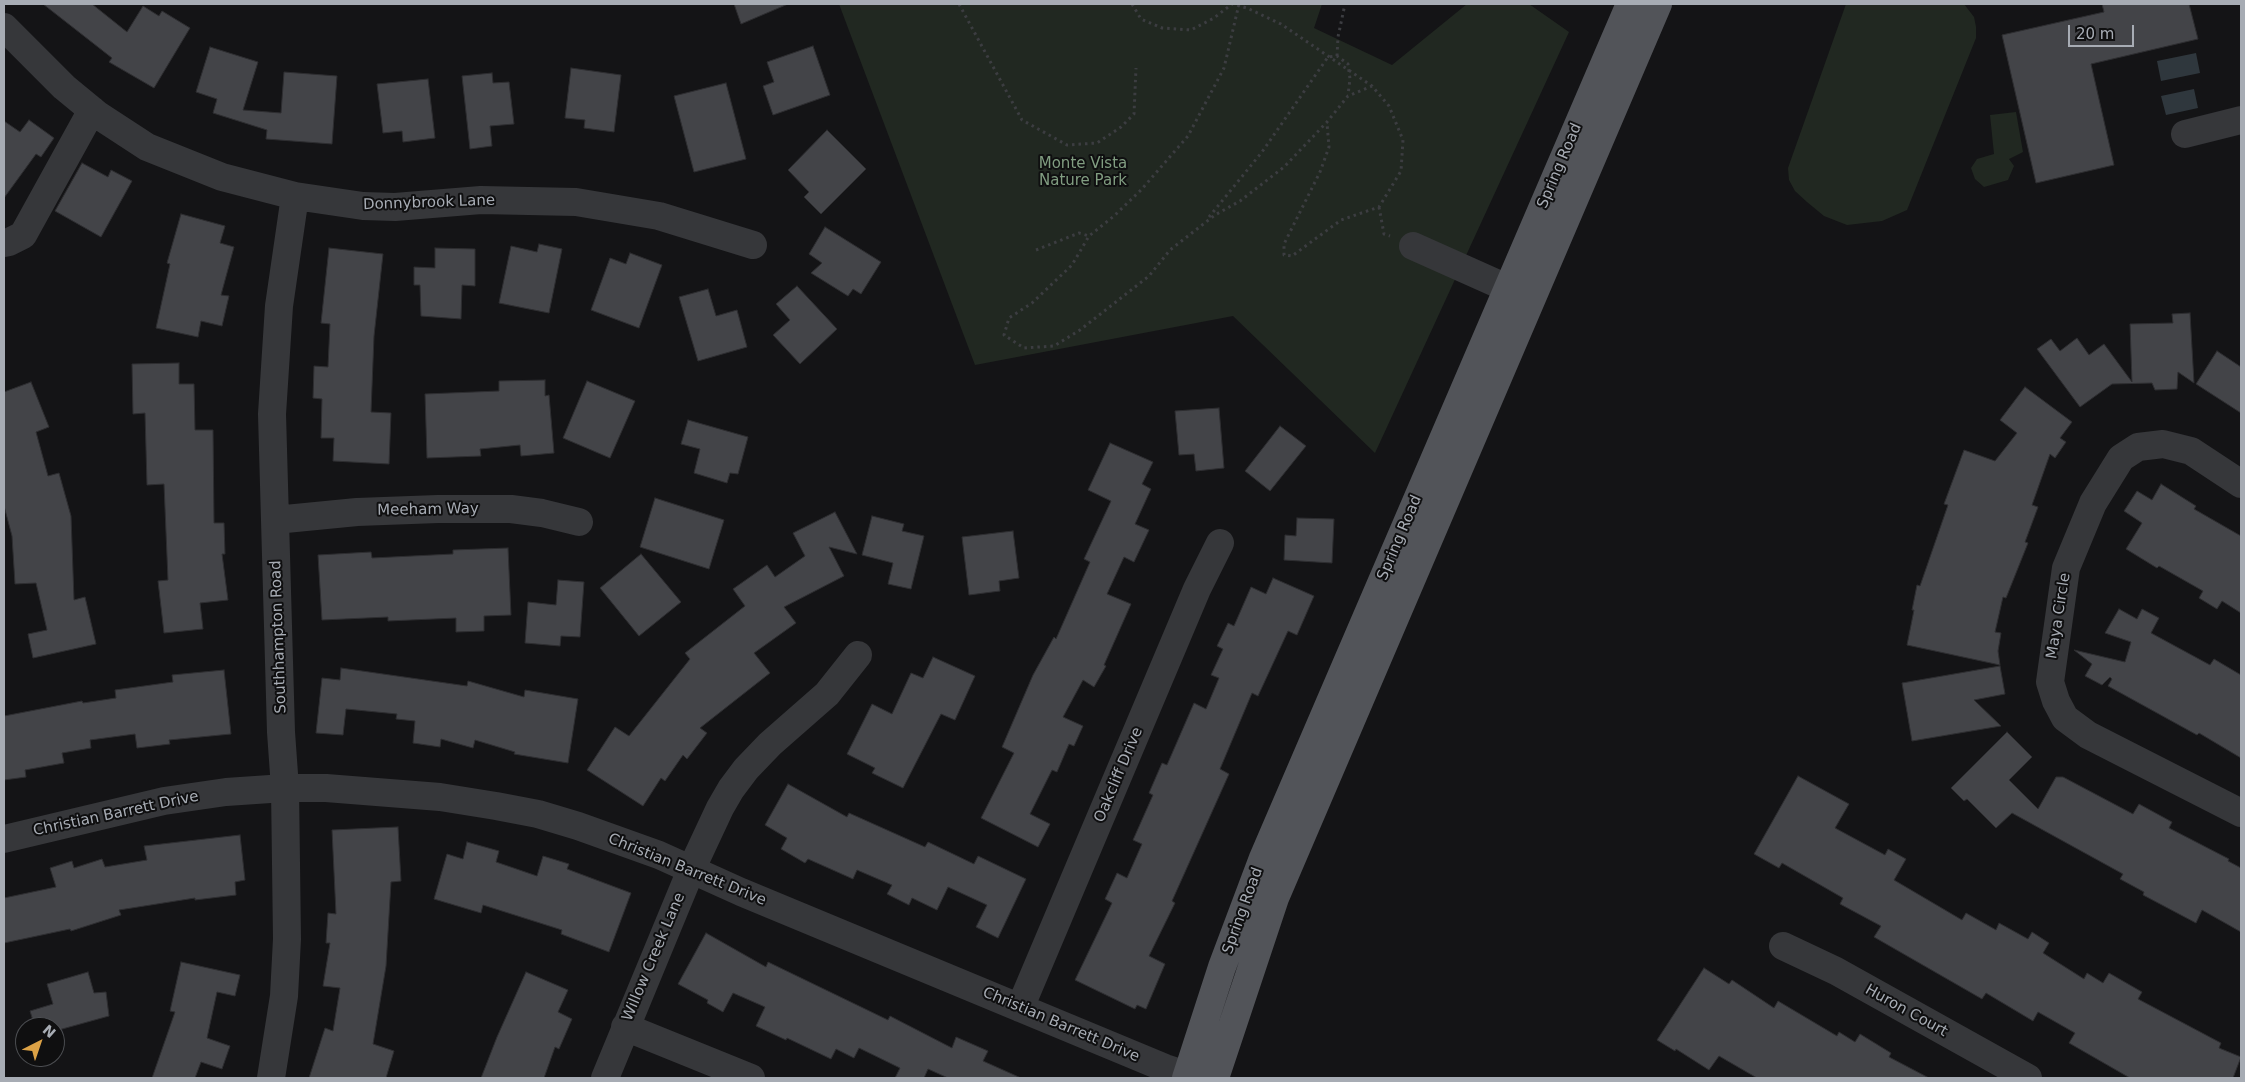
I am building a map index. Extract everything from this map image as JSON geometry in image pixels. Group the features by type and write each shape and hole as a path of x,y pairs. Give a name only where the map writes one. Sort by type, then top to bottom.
{"main road":[{"name":"Spring Road","path":"1190,1077 1222,967 1263,858 1630,4"},
{"name":"Spring Road","path":"1215,1078 1275,898 1658,4"}],"street":[{"name":"Donnybrook Lane","path":"4,27 64,87 92,110 147,147 222,177 295,196 363,206 387,207 481,200 576,202 659,216 753,245"},
{"path":"4,242 9,242 23,235 92,110"},
{"path":"2185,134 2241,120"},
{"name":"Southhampton Road","path":"272,1078 284,996 287,939 285,788 281,732 272,414 276,341 295,196"},
{"path":"1413,246 1507,288"},
{"name":"Maya Circle","path":"2241,484 2191,451 2163,444 2138,447 2121,458 2093,503 2066,568 2050,682 2064,718 2088,735 2241,813"},
{"name":"Meeham Way","path":"275,520 357,512 511,509 542,513 579,522"},
{"name":"Oakcliff Drive","path":"1020,1008 1197,589 1220,543"},
{"name":"Willow Creek Lane","path":"605,1078 691,870 720,808 746,769 770,744 827,694 858,655"},
{"name":"Christian Barrett Drive","path":"4,839 164,801 226,792 285,788 326,788 440,797 538,814 659,855 1020,1008 1190,1077"},
{"name":"Huron Court","path":"1783,946 1836,971 2028,1078"},
{"path":"625,1027 751,1078"}],"path":[{"path":"959,4 1022,120 1067,145 1097,143 1121,127 1134,114 1136,68"},
{"path":"1132,4 1141,19 1162,28 1191,30 1214,18 1232,4 1240,5 1281,24 1372,86 1390,106 1403,140 1401,171 1379,206 1341,220 1292,256 1284,255 1284,244 1320,172 1329,146 1327,122"},
{"path":"1337,56 1338,37 1345,4"},
{"path":"1240,5 1224,68 1188,136 1141,190 1114,216 1089,236 1072,265 1032,304 1008,318 1004,335 1024,348 1054,346 1080,330 1149,276 1170,250 1215,214 1240,201 1284,167 1327,122 1348,96 1372,86"},
{"path":"1203,224 1262,152 1328,57 1337,56 1348,64 1350,79 1348,96"},
{"path":"1379,206 1384,234 1413,246"},
{"path":"1036,250 1079,233 1089,236"}],"green space":[{"name":"Monte Vista Nature Park","path":"839,4 1322,4 1314,28 1392,65 1467,4 1529,4 1569,32 1375,453 1233,316 975,365"},
{"path":"1846,4 1964,4 1974,17 1976,27 1976,38 1907,210 1882,221 1847,225 1824,216 1795,191 1789,180 1788,168"},
{"path":"2016,112 2023,152 2009,159 2014,166 2008,180 1984,187 1975,179 1971,168 1977,159 1994,154 1990,115"}],"shaded area":[{"path":"2196,53 2200,73 2161,81 2157,61"},
{"path":"2194,89 2198,108 2166,115 2161,96"}],"building":[{"path":"43,4 92,4 127,32 143,6 159,16 162,11 190,28 154,88 109,62 112,58"},
{"path":"734,4 788,4 741,24"},
{"path":"2102,4 2189,4 2198,39 2091,64 2114,165 2036,183 2002,35 2104,12"},
{"path":"813,46 830,95 773,115 763,86 774,82 767,62"},
{"path":"210,47 258,62 243,110 281,113 284,72 337,76 332,144 266,139 267,130 213,113 217,99 196,92"},
{"path":"571,68 621,75 614,132 584,128 585,120 565,118"},
{"path":"492,73 493,83 509,82 514,124 490,126 492,146 470,149 462,76"},
{"path":"428,79 435,138 403,142 402,131 383,133 377,84"},
{"path":"726,83 746,159 694,172 674,96"},
{"path":"29,120 54,138 41,157 36,154 4,198 4,121 20,132"},
{"path":"827,130 866,169 821,214 804,197 809,192 788,170"},
{"path":"82,163 108,177 111,170 132,181 101,237 55,211"},
{"path":"181,214 225,226 220,243 234,247 221,295 229,296 222,326 201,321 198,337 156,328 170,264 167,263"},
{"path":"825,227 881,262 861,294 853,289 848,296 811,273 822,263 809,254"},
{"path":"539,244 562,249 549,313 499,303 511,246 537,252"},
{"path":"329,248 383,254 374,336 371,412 391,413 389,464 333,461 334,438 321,438 322,399 313,398 314,366 328,367 330,324 321,323"},
{"path":"435,248 475,249 475,286 462,285 461,319 421,316 420,285 414,285 414,267 435,268"},
{"path":"630,253 662,265 639,328 591,310 610,258 626,264"},
{"path":"797,286 837,329 800,364 773,335 790,320 776,304"},
{"path":"708,289 716,316 737,310 747,347 698,361 679,297"},
{"path":"2190,313 2194,383 2178,372 2177,389 2155,390 2152,383 2112,384 2080,407 2037,349 2051,339 2060,351 2077,338 2089,355 2104,344 2132,382 2130,324 2173,323 2172,314"},
{"path":"2217,351 2241,367 2241,413 2196,384"},
{"path":"179,363 179,384 194,384 195,430 213,430 214,523 224,523 225,554 222,554 228,600 200,603 203,629 164,633 158,581 168,580 164,484 147,485 145,413 133,414 132,364"},
{"path":"545,380 545,396 549,395 554,453 521,456 520,445 480,449 481,456 427,458 425,394 499,391 499,381"},
{"path":"587,381 635,401 610,458 563,438"},
{"path":"31,382 49,427 36,432 48,476 59,473 71,516 74,600 85,597 96,644 33,658 28,634 47,630 36,583 15,584 12,536 4,506 4,392"},
{"path":"2025,387 2072,422 2060,438 2066,442 2055,458 2050,454 2032,505 2038,507 2025,542 2028,543 2006,598 2003,597 1995,632 2001,633 1998,651 2000,665 1907,645 1917,585 1920,586 1948,505 1944,504 1964,450 1995,461 2017,433 2000,420"},
{"path":"1219,408 1224,468 1196,471 1194,454 1179,455 1175,411"},
{"path":"688,420 748,437 738,474 730,473 727,483 694,473 700,449 681,444"},
{"path":"1280,426 1306,446 1270,491 1245,471"},
{"path":"1110,443 1153,462 1142,484 1151,489 1135,524 1149,530 1134,562 1124,557 1107,594 1131,604 1104,665 1106,666 1094,687 1083,680 1063,717 1083,726 1074,746 1069,744 1057,772 1052,770 1030,814 1050,824 1038,847 981,818 1014,753 1002,747 1033,675 1054,637 1056,639 1090,562 1084,559 1111,501 1088,490"},
{"path":"2161,484 2196,506 2194,509 2241,536 2241,613 2222,601 2217,609 2199,598 2203,591 2159,566 2157,568 2126,549 2142,523 2124,511 2137,491 2152,500"},
{"path":"655,498 724,520 709,569 640,547"},
{"path":"835,512 857,554 829,547 844,576 784,607 796,623 754,653 770,673 700,728 707,733 687,759 683,755 665,781 661,778 643,806 587,770 615,727 629,736 690,659 685,653 745,606 733,589 767,565 775,577 805,556 793,533"},
{"path":"872,516 904,524 902,531 924,536 911,589 888,584 893,563 862,555"},
{"path":"1297,518 1334,519 1332,563 1284,560 1285,535 1296,536"},
{"path":"1013,531 1019,578 999,581 1000,591 969,595 962,537"},
{"path":"508,548 511,615 484,616 484,631 456,632 456,618 388,621 388,617 322,620 318,555 371,552 372,558 453,554 453,550"},
{"path":"641,554 681,602 639,636 600,588"},
{"path":"1273,578 1314,596 1297,635 1288,631 1258,696 1252,693 1220,769 1229,774 1172,901 1175,903 1149,956 1165,964 1146,1009 1137,1005 1135,1009 1075,980 1112,903 1105,899 1117,873 1127,878 1142,844 1133,840 1153,795 1149,793 1162,763 1167,765 1194,703 1206,709 1219,678 1211,675 1223,649 1217,646 1228,623 1234,626 1251,587 1266,594"},
{"path":"558,580 584,582 580,637 561,636 560,646 525,643 528,602 556,605"},
{"path":"2119,609 2137,619 2142,609 2159,618 2151,633 2210,665 2214,659 2241,675 2241,758 2199,733 2197,735 2108,686 2112,679 2110,677 2102,685 2085,676 2092,664 2074,650 2125,662 2131,642 2105,633"},
{"path":"933,657 975,676 955,720 941,714 903,788 872,773 875,768 847,754 872,704 892,714 911,673 923,678"},
{"path":"2000,666 2005,694 1974,700 2001,726 1912,741 1902,683"},
{"path":"341,668 467,686 468,681 524,697 525,690 578,699 568,763 514,754 515,752 475,740 473,748 441,739 440,747 413,743 415,721 396,719 397,714 346,709 343,735 316,733 322,678 340,680"},
{"path":"224,670 231,734 169,740 170,744 137,748 135,734 90,740 91,748 62,753 64,763 25,770 26,777 4,780 4,716 82,701 83,703 116,698 115,690 173,682 172,675"},
{"path":"2007,732 2032,757 2009,780 2038,809 2056,777 2063,777 2133,814 2139,804 2172,822 2169,828 2229,859 2228,861 2241,868 2241,932 2202,910 2196,923 2143,895 2144,892 2120,879 2123,874 2012,813 1996,828 1967,799 1964,801 1951,788"},
{"path":"1798,776 1849,804 1835,828 1885,855 1888,849 1906,859 1894,880 1962,920 1966,913 1996,930 1999,923 2028,939 2032,932 2049,943 2043,953 2084,979 2087,973 2103,983 2109,973 2142,992 2138,999 2221,1043 2219,1048 2241,1057 2233,1078 2130,1078 2069,1043 2075,1033 2038,1012 2033,1021 1986,993 1982,999 1874,937 1881,926 1840,904 1843,898 1782,863 1779,868 1754,854"},
{"path":"788,784 847,817 849,813 925,847 928,842 974,864 978,856 1026,879 998,938 976,927 987,905 948,887 937,910 912,898 909,905 887,894 892,885 857,870 853,879 808,859 805,863 781,849 787,838 765,825"},
{"path":"398,827 401,881 391,882 386,966 373,1044 394,1051 386,1078 309,1078 325,1028 333,1031 340,988 323,986 330,943 326,943 328,913 336,914 332,830"},
{"path":"240,835 245,880 235,882 236,895 195,900 195,898 119,910 121,915 71,931 70,929 4,943 4,898 56,887 50,868 72,861 74,868 102,859 105,867 147,860 144,846"},
{"path":"467,842 499,851 496,862 537,876 543,856 569,864 567,869 631,893 609,952 561,934 562,930 483,905 481,913 434,899 447,854 463,859"},
{"path":"706,933 766,967 768,962 888,1020 890,1016 952,1048 956,1037 988,1051 983,1061 1021,1078 948,1078 928,1069 924,1078 895,1078 900,1068 859,1048 854,1058 836,1049 831,1059 787,1038 786,1040 756,1026 765,1007 733,993 723,1012 707,1003 708,1000 678,984"},
{"path":"181,962 240,975 235,996 217,992 207,1038 230,1046 222,1069 201,1062 195,1078 152,1078 175,1012 170,1011"},
{"path":"1704,968 1729,984 1732,980 1774,1008 1778,1001 1837,1036 1839,1032 1855,1042 1860,1034 1891,1053 1889,1057 1929,1078 1757,1078 1719,1056 1709,1070 1676,1049 1675,1051 1657,1040"},
{"path":"88,972 94,993 106,992 109,1016 65,1028 65,1017 32,1017 30,1011 53,1004 47,984"},
{"path":"526,972 568,990 558,1012 572,1019 559,1049 555,1047 544,1078 481,1078 497,1037"}]}
